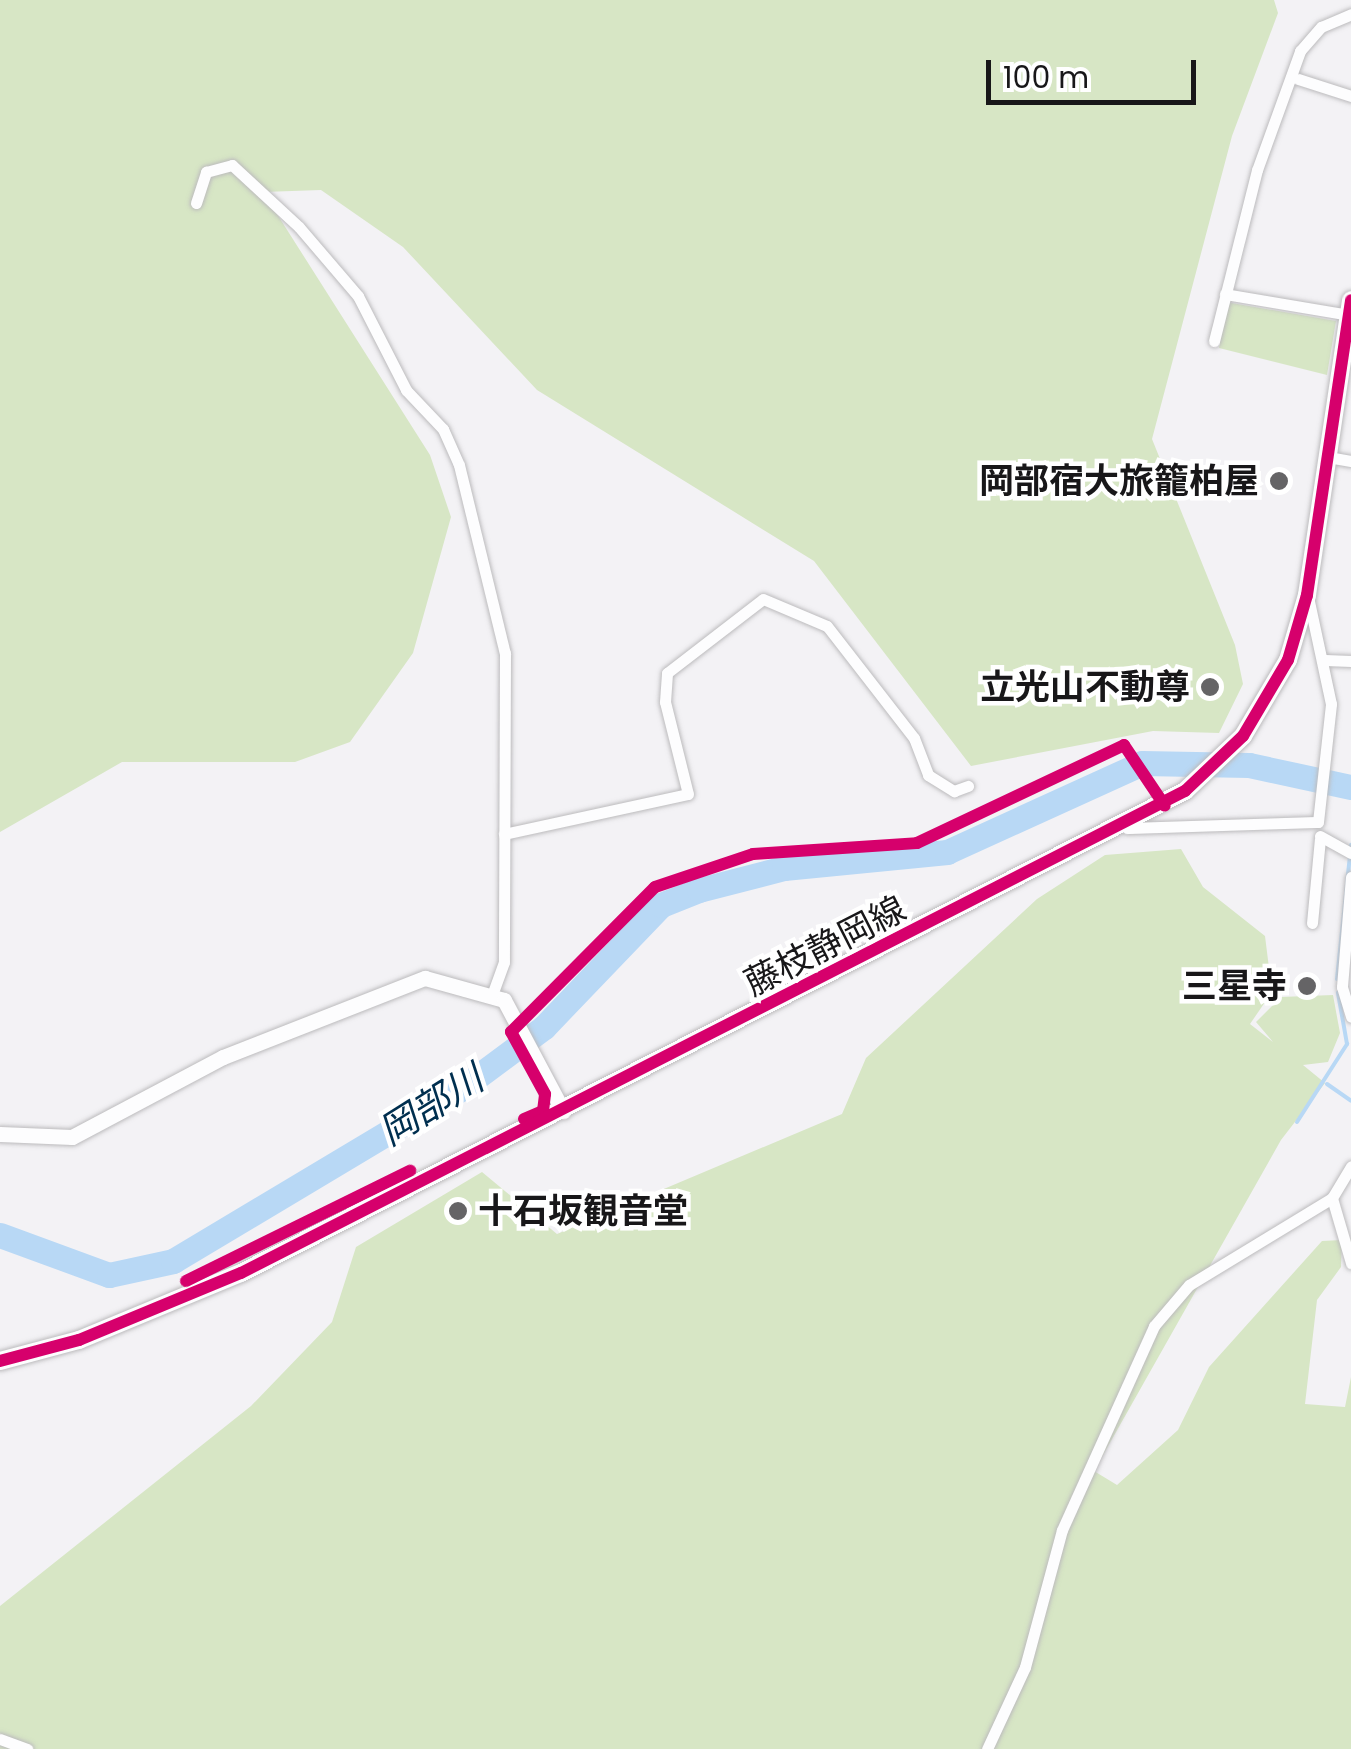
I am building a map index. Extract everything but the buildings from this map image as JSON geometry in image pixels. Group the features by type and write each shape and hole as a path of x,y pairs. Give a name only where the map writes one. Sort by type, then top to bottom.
{"main road":[{"name":"藤枝静岡線","path":"0,1361 176,1302 1127,828 1199,780 1234,746 1277,684 1307,595 1328,457 1345,383 1350,307"}],"street":[{"path":"1214,341 1257,170 1298,78 1306,40 1351,14"},
{"path":"1298,78 1351,96"},
{"path":"196,203 206,172 232,165 358,296 406,390 443,429 505,652 504,962 493,993"},
{"path":"1225,294 1350,307"},
{"path":"1328,457 1351,461"},
{"path":"1307,595 1325,660 1327,762 1318,822 1320,839 1312,923"},
{"path":"504,834 688,794 665,702 668,673 763,600 827,626 914,738 928,775 954,791 968,786"},
{"path":"1325,660 1351,661"},
{"path":"1127,828 1318,822"},
{"path":"1320,839 1345,851"},
{"path":"1351,877 1342,988 1351,1017"},
{"path":"0,1134 72,1137 223,1057 403,983 438,977 493,993 522,1021 563,1111"},
{"path":"987,1749 1025,1667 1062,1530 1154,1326 1189,1285 1332,1198 1351,1166"},
{"path":"1332,1198 1351,1203"},
{"path":"1332,1198 1351,1263"},
{"path":"0,1739 27,1749"}],"green space":[{"path":"0,0 1274,0 1278,13 1232,136 1152,439 1235,645 1243,684 1219,733 1153,731 971,766 814,561 537,390 403,247 321,190 263,192 430,455 451,517 413,653 350,742 295,762 122,762 0,832"},
{"path":"1226,302 1336,321 1327,375 1219,348"},
{"path":"1181,849 1203,887 1265,936 1272,992 1250,1024 1273,1042 1256,1022 1281,997 1333,995 1340,1033 1328,1062 1303,1065 1325,1083 1281,1140 1094,1471 1117,1485 1178,1430 1209,1367 1322,1241 1342,1240 1341,1267 1317,1300 1305,1404 1345,1407 1351,1377 1351,1749 0,1749 0,1606 251,1406 332,1322 356,1247 482,1172 557,1234 842,1114 866,1058 1037,899 1105,855"}],"waterway":[{"name":"岡部川","path":"0,1235 109,1275 173,1261 462,1088 544,1027 661,905 699,890 784,868 947,852 1142,763 1249,765 1351,787"},
{"path":"1337,979 1351,845"},
{"path":"1297,1122 1347,1044 1338,993"},
{"path":"1327,1084 1351,1101"}],"cycle path":[{"path":"0,1361 79,1340 241,1273 1185,791 1243,736 1288,660 1307,595 1351,300"},
{"path":"524,1119 543,1111 545,1094 511,1032 655,887 753,854 917,843 1124,745 1165,806"},
{"path":"186,1281 410,1171"}],"place":[{"name":"岡部宿大旅籠柏屋","path":"1279,481"},
{"name":"立光山不動尊","path":"1210,687"},
{"name":"三星寺","path":"1307,986"},
{"name":"十石坂観音堂","path":"458,1211"}]}
